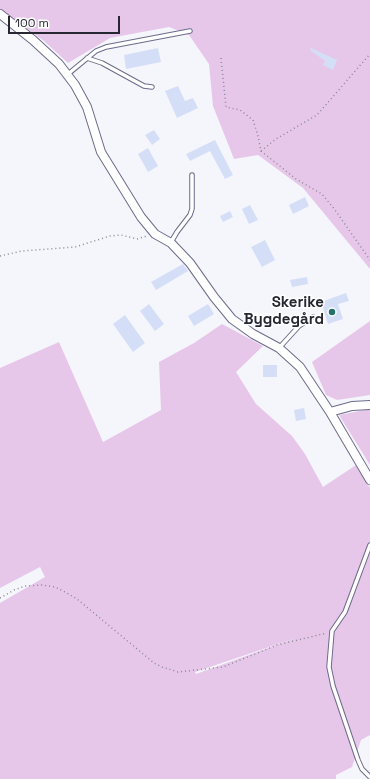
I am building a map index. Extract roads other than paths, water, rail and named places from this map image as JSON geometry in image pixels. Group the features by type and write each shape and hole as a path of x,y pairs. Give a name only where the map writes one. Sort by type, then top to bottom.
{"street":[{"path":"0,14 33,40 68,74 87,107 101,152 141,217 155,234 170,243 190,263 232,319 253,334 279,348 300,367 330,412 370,480"},
{"path":"330,412 352,406 370,404"}],"lane":[{"path":"68,74 96,51 111,45 190,31"},
{"path":"87,58 102,63 144,86 152,87"},
{"path":"170,243 190,215 192,209 192,175"},
{"path":"279,348 299,326 313,318"},
{"path":"370,545 348,606 332,631 329,667 333,686 358,760 362,768 370,777"}],"place":[{"name":"Skerike Bygdegård","path":"332,312"}]}
